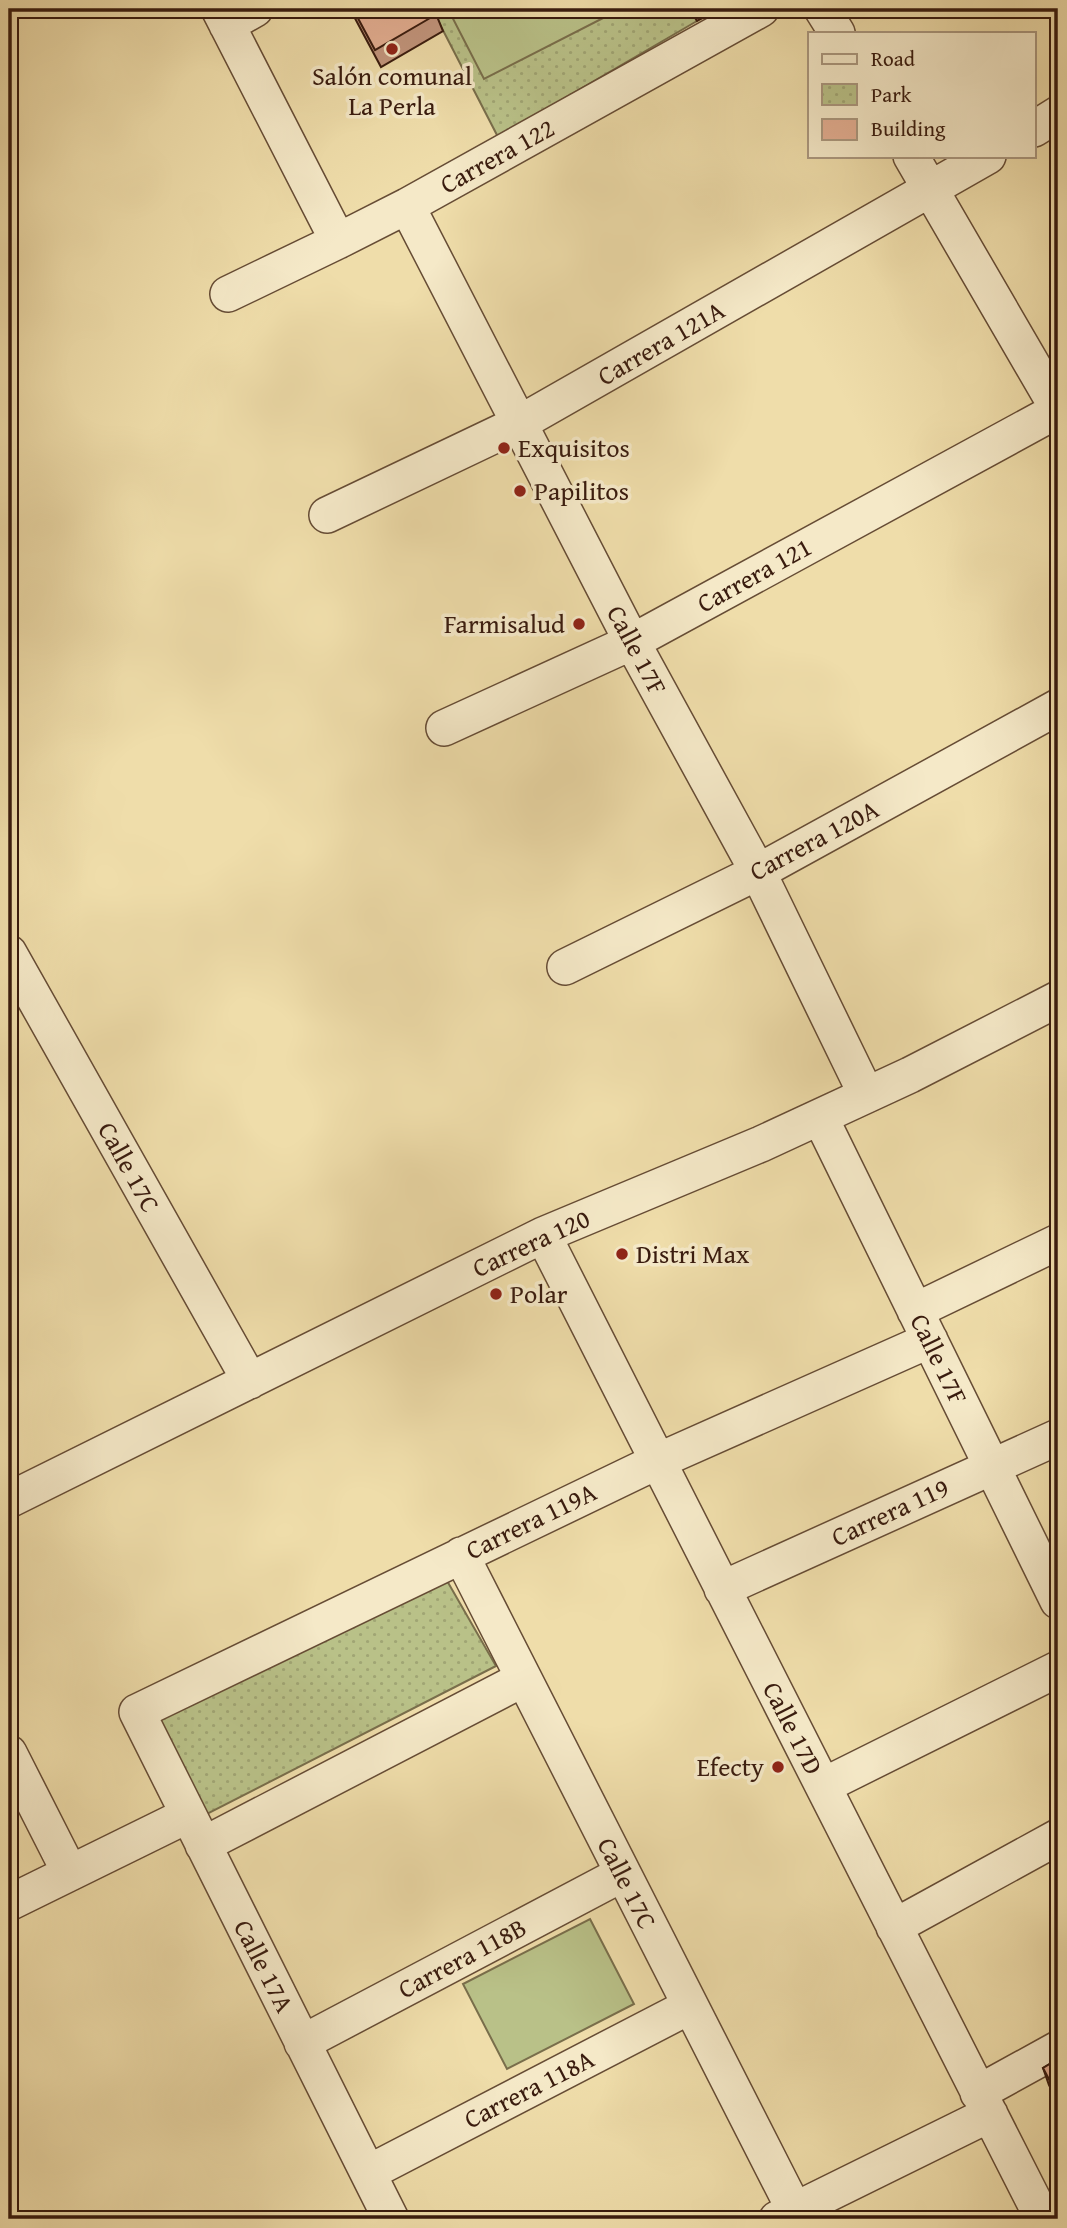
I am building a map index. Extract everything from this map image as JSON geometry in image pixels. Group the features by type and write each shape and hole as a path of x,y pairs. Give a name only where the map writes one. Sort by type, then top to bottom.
{"street":[{"name":"Carrera 122","path":"228,294 407,206 761,9"},
{"path":"822,9 836,32"},
{"path":"234,14 338,242"},
{"path":"1036,128 1058,114"},
{"path":"912,158 1058,410"},
{"name":"Carrera 121A","path":"327,515 518,424 985,158"},
{"name":"Calle 17F","path":"407,206 632,642 758,872 866,1094"},
{"name":"Carrera 121","path":"444,728 632,642 1058,410"},
{"name":"Carrera 120A","path":"565,967 758,872 1058,707"},
{"name":"Calle 17C","path":"9,953 250,1381"},
{"name":"Carrera 120","path":"9,1500 543,1236 820,1117 910,1075 1058,999"},
{"name":"Calle 17F","path":"820,1117 1058,1601"},
{"name":"Calle 17D","path":"543,1236 1043,2219"},
{"name":"Carrera 119A","path":"137,1712 658,1461 923,1326 1058,1242"},
{"name":"Carrera 119","path":"722,1589 1058,1437"},
{"name":"Calle 17C","path":"461,1555 690,2006 786,2215"},
{"path":"823,1786 1058,1669"},
{"path":"9,1903 70,1873 196,1830 523,1679"},
{"name":"Calle 17A","path":"137,1712 391,2219"},
{"path":"9,1753 70,1873"},
{"path":"894,1927 1058,1837"},
{"name":"Carrera 118B","path":"302,2043 622,1874"},
{"name":"Carrera 118A","path":"368,2173 690,2006"},
{"path":"786,2215 984,2104 1058,2049"}],"green space":[{"path":"432,9 690,9 697,21 498,137"},
{"path":"448,9 611,9 613,13 484,79"},
{"path":"446,1579 496,1666 205,1815 154,1718"},
{"path":"590,1919 634,2004 507,2069 463,1984"}],"building":[{"path":"353,9 434,9 437,14 375,50"},
{"path":"1058,2059 1058,2096 1043,2068"}],"place":[{"name":"Salón comunal La Perla","path":"392,49"},
{"name":"Exquisitos","path":"504,448"},
{"name":"Papilitos","path":"520,491"},
{"name":"Farmisalud","path":"579,624"},
{"name":"Distri Max","path":"622,1254"},
{"name":"Polar","path":"496,1294"},
{"name":"Efecty","path":"778,1767"}]}
